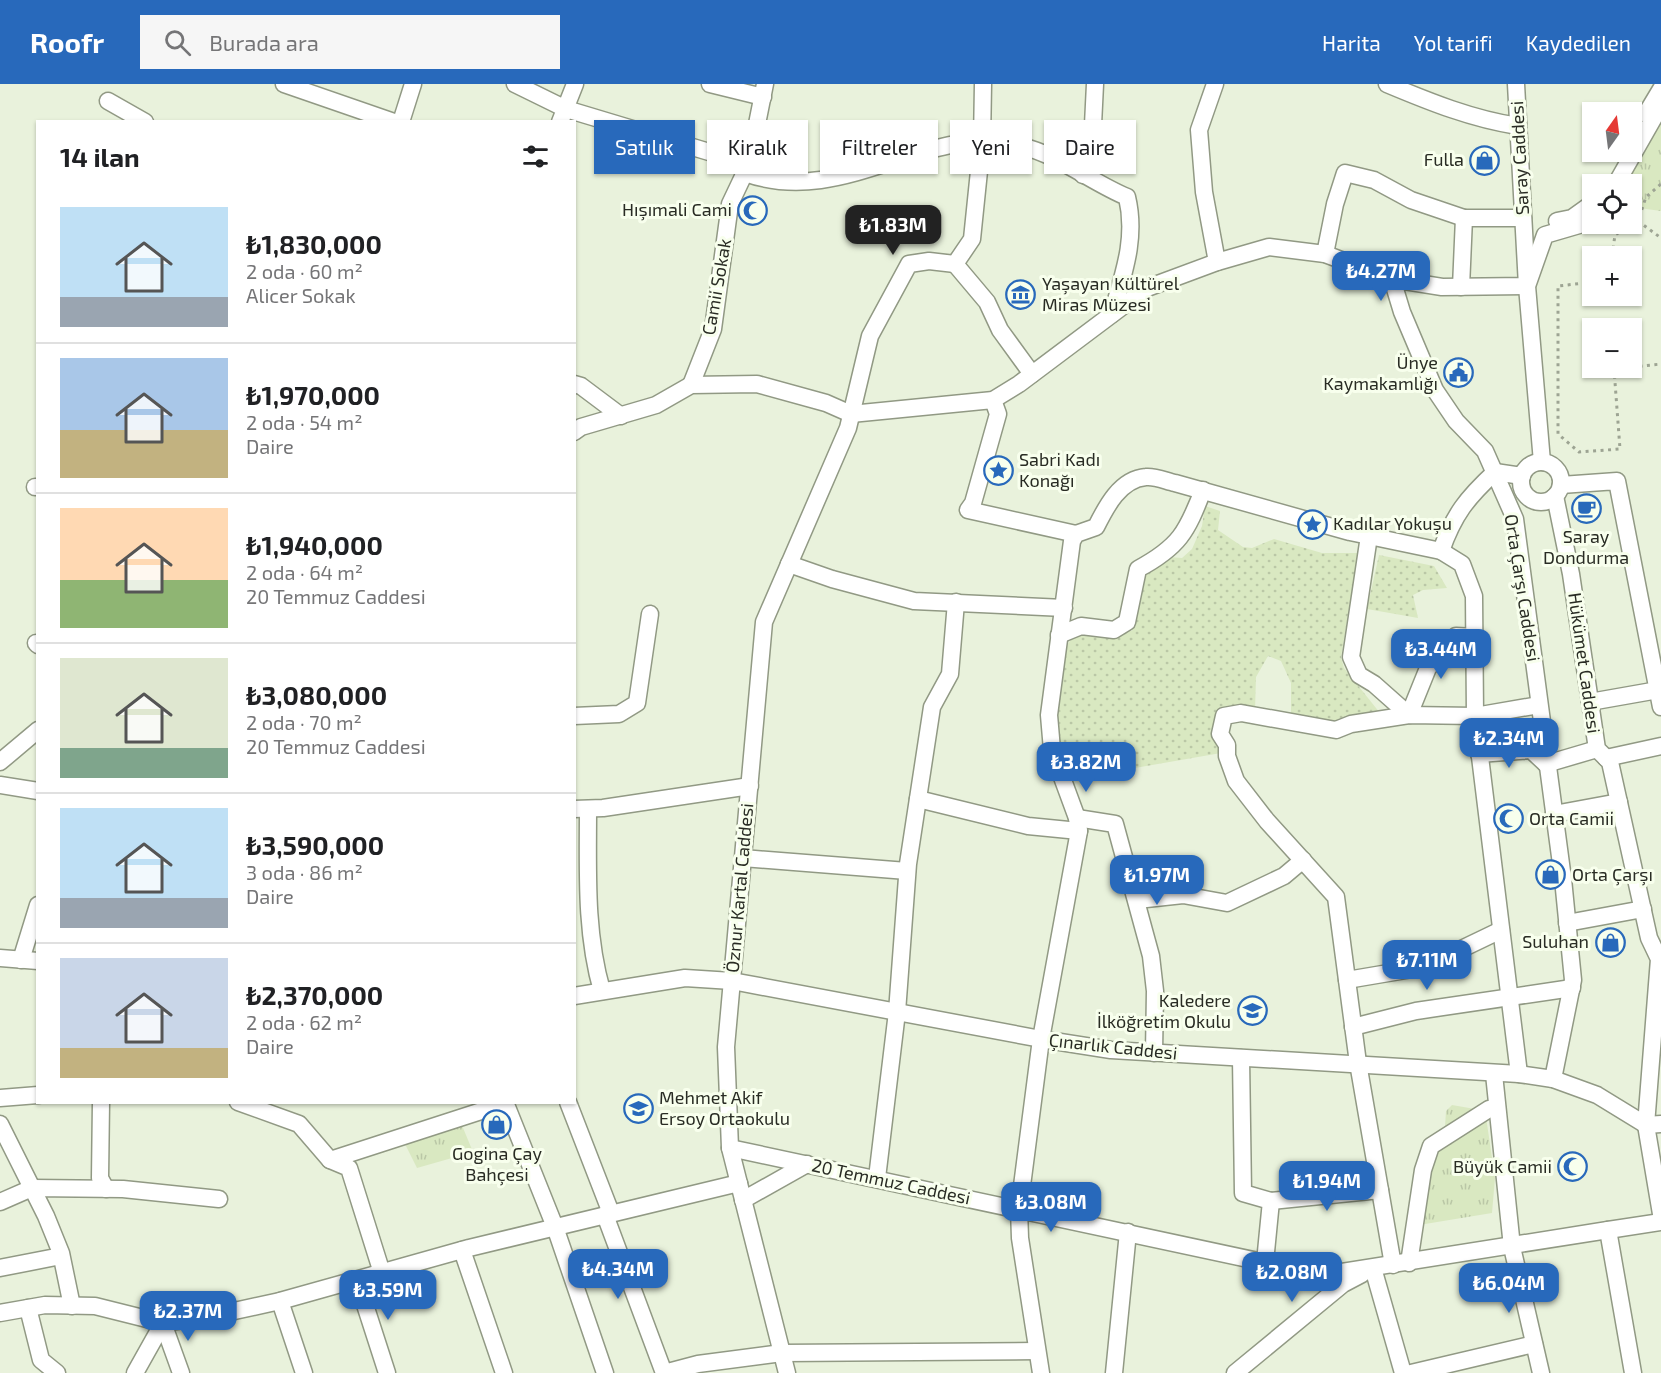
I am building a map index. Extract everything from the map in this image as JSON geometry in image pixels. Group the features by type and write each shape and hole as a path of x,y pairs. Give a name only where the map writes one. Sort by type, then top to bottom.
{"street":[{"path":"284,84 388,120"},
{"path":"402,120 413,84"},
{"path":"515,84 563,115 707,157"},
{"path":"563,115 575,84"},
{"path":"710,84 764,91"},
{"path":"982,120 983,84"},
{"path":"1083,175 1093,125 1095,84"},
{"path":"1215,84 1199,130 1204,192 1217,262"},
{"path":"1387,84 1459,112 1492,122 1518,126"},
{"name":"Saray Caddesi","path":"1516,84 1523,225"},
{"path":"1642,122 1661,89"},
{"name":"Camii Sokak","path":"758,120 764,91"},
{"path":"108,101 141,120"},
{"path":"1622,174 1661,105"},
{"path":"755,174 769,182 811,182 859,174 950,144"},
{"path":"1032,150 1063,163 1127,197 1132,217 1132,241 1112,314"},
{"path":"1325,254 1335,204 1345,172 1374,180 1411,200 1464,218 1523,225 1572,218 1582,211"},
{"name":"Camii Sokak","path":"691,385 713,329 730,204 745,174"},
{"path":"979,174 972,240 955,264 987,302 1000,330 1032,374"},
{"path":"1461,287 1464,218"},
{"path":"1527,286 1545,234 1582,224"},
{"path":"1523,225 1542,462"},
{"path":"576,431 581,427 656,405 691,385 757,384 825,403 851,414 993,400 1032,374 1147,288 1217,262 1269,247 1325,254 1392,279 1442,287 1527,286"},
{"name":"Öznur Kartal Caddesi","path":"787,1373 730,1148 726,1047 764,622 848,428 870,336 909,264 929,261 955,264"},
{"name":"Orta Çarşı Caddesi","path":"1392,279 1402,312 1435,390 1456,422 1485,451 1515,519 1554,814 1572,988 1553,1080"},
{"path":"576,385 621,416"},
{"path":"993,400 998,414 968,510 1076,534 1096,527 1113,495 1146,477 1203,490 1369,536 1441,551 1462,564 1474,596 1474,716 1519,1074"},
{"path":"1558,491 1558,472 1548,463 1542,462 1529,466 1522,476 1522,489 1530,499 1543,502 1558,491 1617,481 1661,707"},
{"path":"1441,551 1451,523 1468,496 1495,472 1522,476"},
{"path":"1059,635 1081,626 1114,630 1128,622 1138,569 1164,555 1190,526 1203,490"},
{"name":"Hükümet Caddesi","path":"1558,491 1590,702 1602,754 1610,762 1649,938 1659,960 1653,1125 1661,1214"},
{"path":"1041,1373 1020,1238 1019,1209 1041,1040 1078,825 1052,750 1049,715 1072,541 1076,534"},
{"path":"1369,536 1351,657 1359,675 1374,684 1408,716"},
{"path":"789,564 832,579 914,601 1064,608"},
{"path":"877,1178 897,1012 907,871 932,708 950,674 956,602"},
{"path":"576,716 619,714 637,704 650,614"},
{"path":"1408,716 1428,668 1456,636 1474,637"},
{"path":"1590,702 1658,690"},
{"path":"1401,1264 1380,1190 1358,1063 1336,897 1236,781 1227,756 1227,745 1220,734 1224,717 1241,713 1336,730 1351,724 1408,716 1474,716 1539,705"},
{"path":"0,762 36,732"},
{"path":"1479,754 1531,750 1546,764 1661,746"},
{"path":"0,785 36,790"},
{"path":"602,991 595,966 589,922 581,809 750,786"},
{"path":"918,799 1028,826 1115,824 1137,900 1152,968 1154,1053"},
{"path":"1554,814 1619,802"},
{"path":"743,858 907,871"},
{"path":"1137,900 1183,895 1227,903 1284,876 1303,860"},
{"path":"1567,923 1642,909"},
{"path":"0,958 29,961 36,917"},
{"path":"1347,980 1424,967 1501,930"},
{"name":"Çınarlık Caddesi","path":"576,996 685,978 732,981 1041,1040 1154,1053 1519,1074 1553,1080 1597,1095 1653,1125"},
{"path":"1353,1027 1416,1011 1572,988"},
{"path":"1241,1058 1243,1194 1271,1201 1380,1190"},
{"path":"1490,1074 1510,1248 1541,1373"},
{"path":"0,1098 36,1095"},
{"path":"101,1104 100,1178 106,1189"},
{"path":"244,1104 299,1124 330,1160 349,1168 382,1273"},
{"path":"330,1160 503,1104"},
{"path":"506,1104 555,1227 605,1373"},
{"path":"569,1104 664,1373 698,1364 782,1353 1037,1351"},
{"path":"1401,1264 1423,1170 1431,1146 1493,1108"},
{"path":"0,1125 32,1188 61,1256 72,1306"},
{"name":"20 Temmuz Caddesi","path":"730,1148 1323,1275 1510,1248 1661,1222"},
{"path":"0,1313 28,1308 95,1306 163,1323 216,1315 280,1301 462,1250 608,1214 741,1191 807,1164"},
{"path":"0,1202 32,1188 106,1189 219,1199"},
{"path":"1265,1262 1271,1201"},
{"path":"1608,1230 1633,1373"},
{"path":"1114,1373 1128,1232"},
{"path":"462,1250 504,1373"},
{"path":"0,1268 61,1256"},
{"path":"1235,1373 1343,1284 1373,1268 1403,1373"},
{"path":"357,1280 387,1373"},
{"path":"280,1301 304,1373"},
{"path":"28,1308 41,1360 57,1373"},
{"path":"135,1373 163,1323"},
{"path":"163,1323 181,1373"},
{"path":"1411,1373 1445,1369 1534,1344"}],"path":[{"path":"1642,208 1646,197 1661,184"},
{"path":"1642,223 1661,238"},
{"path":"1582,283 1558,286 1558,434 1580,452 1620,449 1615,378"},
{"path":"1642,366 1661,364"}],"green space":[{"path":"1661,119 1661,211 1642,208 1642,174 1630,174 1637,162 1642,162 1642,152"},
{"path":"1205,506 1220,511 1218,530 1243,547 1252,548 1274,539 1322,553 1358,553 1341,657 1344,668 1380,713 1337,724 1291,718 1291,683 1281,661 1268,656 1256,677 1255,711 1224,708 1221,753 1066,780 1055,749 1055,715 1065,648 1074,635 1084,630 1132,631 1142,572 1168,557 1182,558 1192,549 1202,526"},
{"path":"1379,555 1434,566 1447,588 1423,590 1413,595 1418,618 1367,609"},
{"path":"1452,1105 1475,1109 1486,1117 1495,1178 1492,1213 1419,1225 1426,1170 1445,1127 1446,1111"},
{"path":"461,1123 473,1152 417,1168 403,1140"}],"place":[{"name":"Fulla","path":"1485,160"},
{"name":"Hışımali Cami","path":"753,210"},
{"name":"Yaşayan Kültürel Miras Müzesi","path":"1021,294"},
{"name":"Ünye Kaymakamlığı","path":"1459,373"},
{"name":"Sabri Kadı Konağı","path":"998,470"},
{"name":"Saray Dondurma","path":"1586,508"},
{"name":"Kadılar Yokuşu","path":"1312,524"},
{"name":"Orta Camii","path":"1508,819"},
{"name":"Orta Çarşı","path":"1551,875"},
{"name":"Suluhan","path":"1610,942"},
{"name":"Kaledere İlköğretim Okulu","path":"1252,1011"},
{"name":"Mehmet Akif Ersoy Ortaokulu","path":"638,1108"},
{"name":"Gogina Çay Bahçesi","path":"497,1125"},
{"name":"Büyük Camii","path":"1573,1167"}]}
